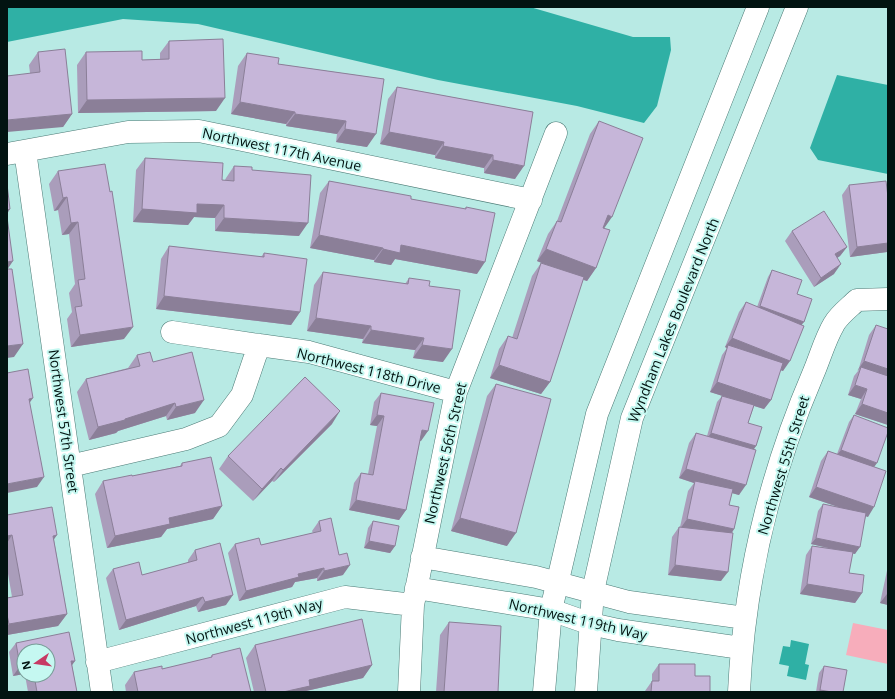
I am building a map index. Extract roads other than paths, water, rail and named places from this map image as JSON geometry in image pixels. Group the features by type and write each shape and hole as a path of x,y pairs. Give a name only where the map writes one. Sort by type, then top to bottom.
{"street":[{"path":"544,692 551,610 597,414 758,7"},
{"name":"Wyndham Lakes Boulevard North","path":"586,692 593,591 632,418 797,7"},
{"name":"Northwest 117th Avenue","path":"16,152 128,132 199,131 531,200"},
{"name":"Northwest 56th Street","path":"409,692 414,596 456,392 556,133"},
{"name":"Northwest 57th Street","path":"16,152 70,466 102,692"},
{"name":"Northwest 55th Street","path":"739,692 741,648 745,618 764,516 798,408 835,323 857,300 888,299"},
{"name":"Northwest 118th Drive","path":"172,332 259,346 309,352 456,392"},
{"path":"70,466 186,439 219,426 242,395 259,346"},
{"name":"Northwest 119th Way","path":"422,557 536,577 593,591 629,602 745,618"},
{"name":"Northwest 119th Way","path":"97,662 345,597 414,596 551,610 590,624 682,641 741,648"}],"water":[{"path":"7,7 530,7 633,37 670,37 671,50 657,106 644,123 577,106 438,80 198,24 123,19 7,42"},
{"path":"837,75 888,85 888,174 818,160 810,148"},
{"path":"791,640 809,644 805,664 809,665 806,680 787,676 789,666 779,664 783,646 790,647"}]}
